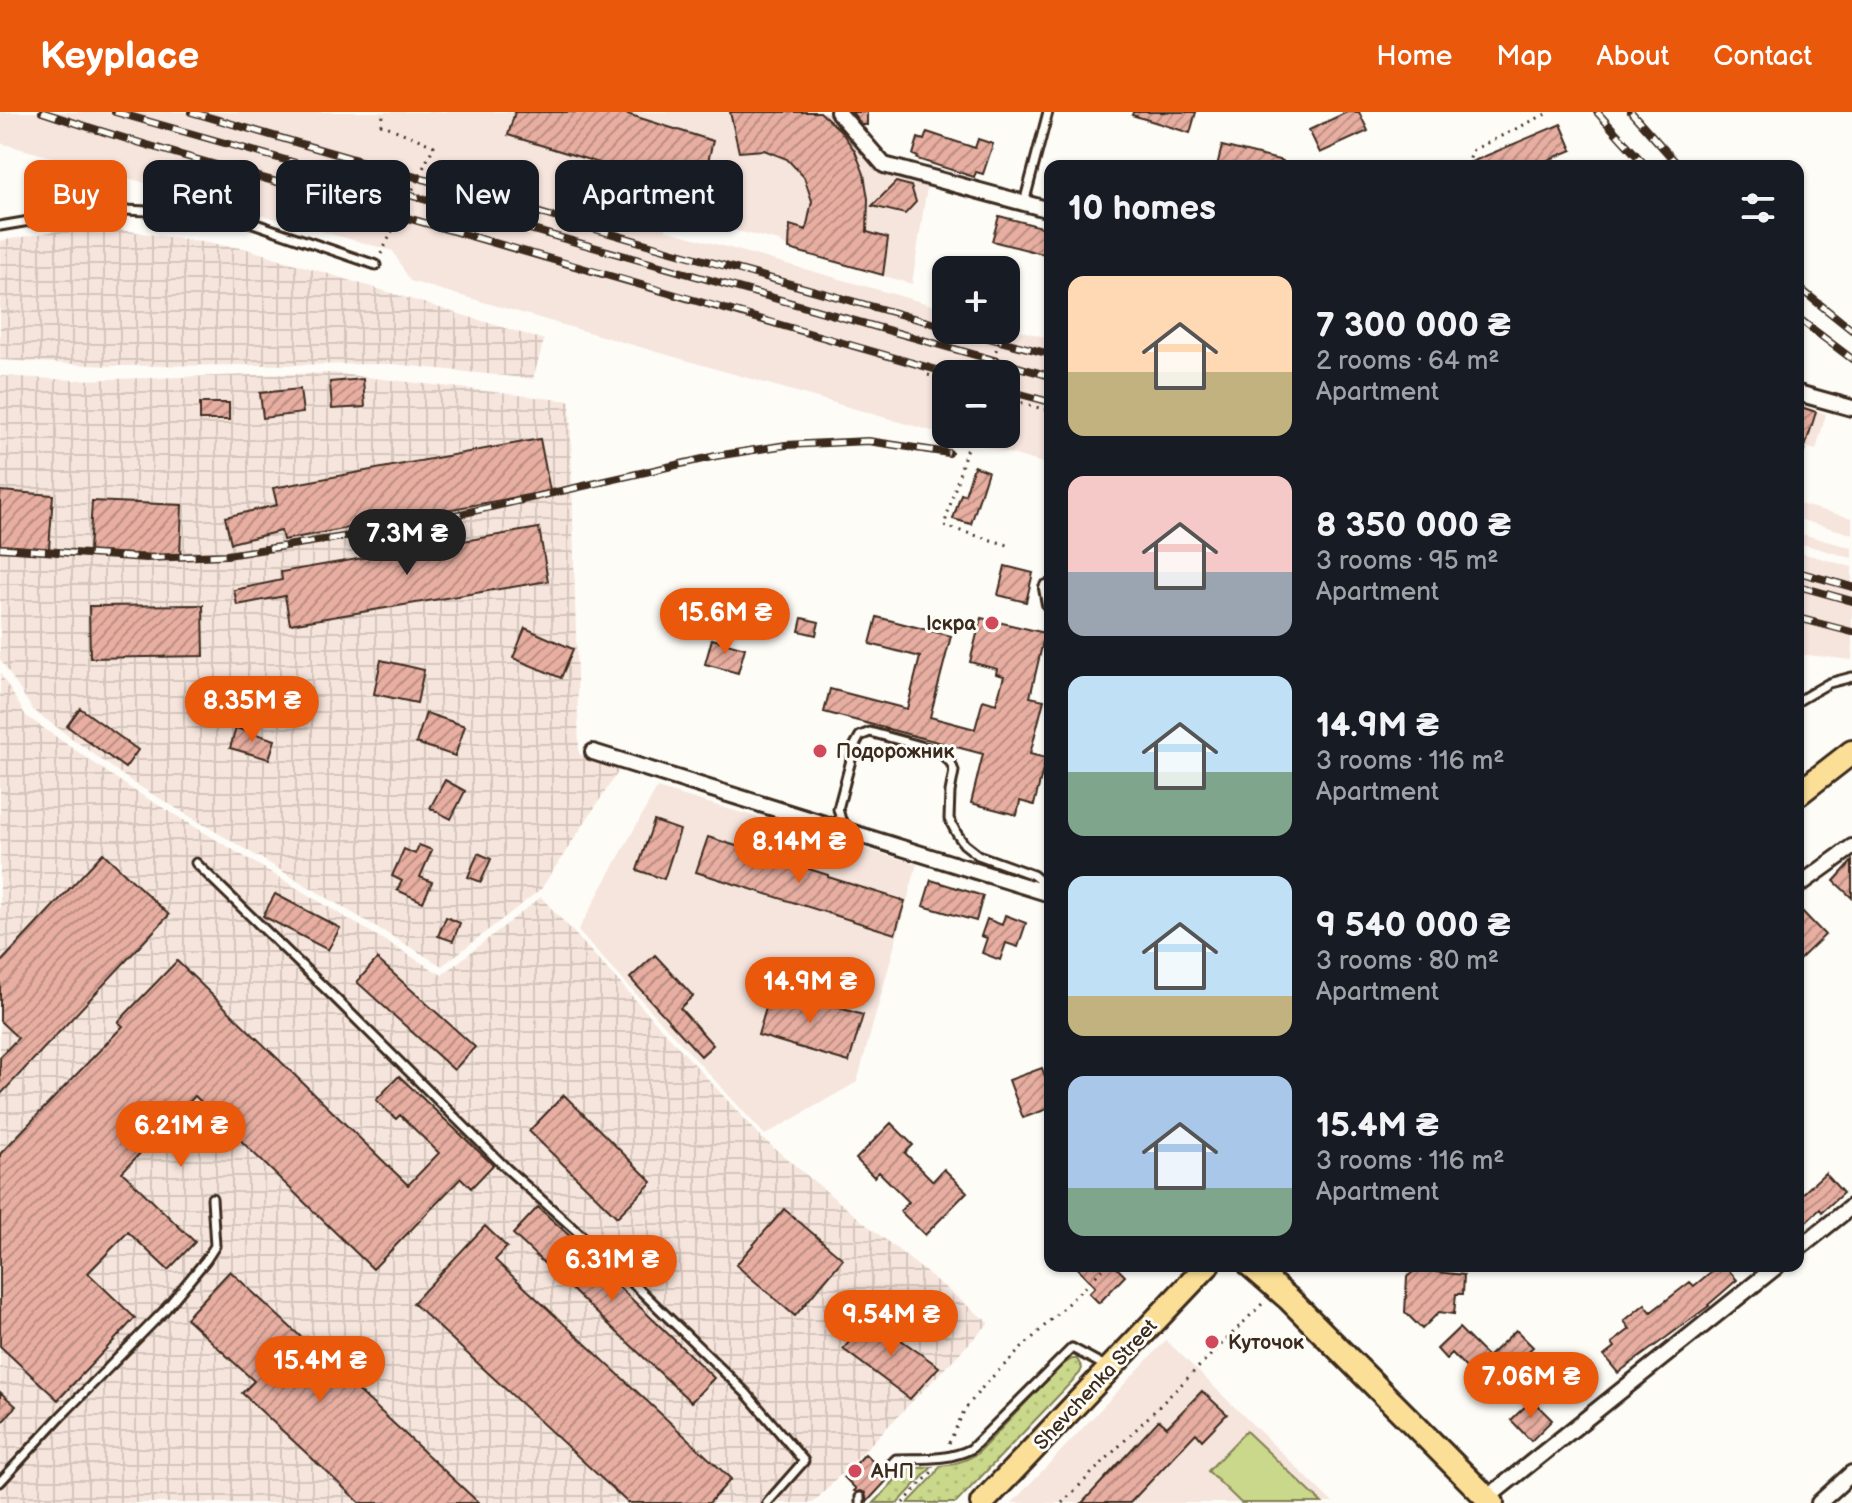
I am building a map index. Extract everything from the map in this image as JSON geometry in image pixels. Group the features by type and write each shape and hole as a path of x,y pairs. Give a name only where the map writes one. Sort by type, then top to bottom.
{"main road":[{"path":"1804,789 1852,752"},
{"name":"Shevchenka Street","path":"982,1503 1201,1272"},
{"path":"1258,1272 1489,1500"}],"street":[{"path":"838,112 884,165 1044,208"},
{"path":"1804,395 1852,408"},
{"path":"593,752 1044,890"},
{"path":"1804,882 1852,847"},
{"path":"1804,1244 1852,1206"},
{"path":"1489,1500 1770,1272"},
{"path":"1819,1503 1852,1473"}],"lane":[{"path":"1024,203 1048,112"},
{"path":"0,226 100,209 196,213 247,221 376,265"},
{"path":"1804,698 1829,683 1852,677"},
{"path":"862,836 841,820 838,809 858,739 870,732 939,751 946,757 954,771 949,819 964,844 978,855 1033,875 1044,886"},
{"path":"196,863 506,1168 609,1260 746,1393 804,1461 767,1503"},
{"path":"0,1482 164,1311 206,1260 215,1246 212,1198"},
{"path":"884,1471 896,1459 942,1458 971,1449 1072,1348 1109,1368"}],"path":[{"path":"376,265 434,146 381,124 384,112"},
{"path":"1469,160 1473,150 1550,112"},
{"path":"928,375 932,376"},
{"path":"1020,402 1044,409"},
{"path":"967,448 944,526 1008,545"},
{"path":"903,1503 942,1458 965,1409 986,1383 1100,1272"},
{"path":"1062,1503 1277,1289"}],"shaded area":[{"path":"0,112 830,112 867,156 928,181 912,284 789,249 779,241 742,232 743,160 555,160 555,232 673,232 932,305 932,344 1020,344 1020,330 1044,337 1044,463 991,448 1020,448 1020,360 932,360 932,431 410,281 393,251 324,232 410,232 410,160 276,160 276,219 260,214 260,160 143,160 143,182 127,178 127,160 62,160 0,143"},
{"path":"127,231 247,249 544,340 533,379 392,364 108,366 0,360 0,241 50,232"},
{"path":"332,373 570,401 579,754 620,769 541,889 442,966 132,782 33,710 0,659 0,376 75,380"},
{"path":"1804,406 1826,414 1816,450 1804,447"},
{"path":"1804,506 1852,518 1852,534 1804,521"},
{"path":"1804,535 1852,548 1852,558 1804,545"},
{"path":"1804,554 1852,567 1852,660 1804,655"},
{"path":"0,673 26,716 130,788 442,975 541,897 762,1138 989,1323 813,1503 0,1503"},
{"path":"657,788 917,864 857,1082 765,1135 578,931"},
{"path":"1166,1340 1333,1503 1012,1503"}],"green space":[{"path":"1077,1359 1082,1368 1080,1373 956,1503 908,1503 940,1466 977,1454 1061,1366"},
{"path":"1246,1431 1322,1503 1241,1503 1208,1471"},
{"path":"932,1467 898,1503 874,1503 905,1469"}],"building":[{"path":"515,112 621,112 713,141 708,160 589,160 508,135"},
{"path":"730,112 820,112 840,130 855,151 864,174 868,199 867,232 888,238 883,275 789,249 790,225 806,230 812,201 804,177 787,159 764,150 739,152"},
{"path":"852,112 867,112 867,125 862,125"},
{"path":"1133,112 1196,112 1190,133 1132,115"},
{"path":"1347,112 1359,112 1368,131 1320,153 1309,130"},
{"path":"1561,124 1572,150 1548,160 1476,160"},
{"path":"927,132 975,148 978,139 993,144 983,174 976,172 974,177 917,159 913,155 918,138 924,140"},
{"path":"1222,146 1279,160 1218,160"},
{"path":"896,182 911,186 916,202 905,214 872,206"},
{"path":"999,216 1044,228 1043,254 992,241"},
{"path":"363,379 365,407 332,409 330,382"},
{"path":"300,389 303,413 263,418 260,393"},
{"path":"200,403 229,403 229,420 200,420"},
{"path":"1804,408 1816,412 1804,450"},
{"path":"540,439 550,491 283,540 281,531 231,543 225,517 277,505 273,488"},
{"path":"974,466 988,471 971,524 953,519"},
{"path":"0,491 53,495 49,549 0,545"},
{"path":"92,501 182,505 180,556 89,552"},
{"path":"539,528 548,581 290,624 285,596 237,605 234,590 282,580 281,572"},
{"path":"1005,566 1033,573 1026,602 998,595"},
{"path":"203,605 204,656 90,658 89,606"},
{"path":"877,617 951,636 930,717 975,729 983,700 996,704 1004,676 996,674 997,669 970,662 981,618 1044,633 1030,697 1044,700 1030,754 1044,758 1034,805 1020,801 1017,815 971,803 983,754 824,712 830,689 907,709 920,657 870,644"},
{"path":"802,618 819,622 816,635 799,631"},
{"path":"525,628 573,649 561,678 513,658"},
{"path":"712,639 745,648 738,673 705,664"},
{"path":"381,660 424,670 417,703 374,694"},
{"path":"80,708 138,750 125,768 67,726"},
{"path":"426,713 465,726 455,756 416,743"},
{"path":"236,728 275,740 269,759 230,748"},
{"path":"445,780 465,791 451,819 430,808"},
{"path":"654,821 680,830 664,879 637,870"},
{"path":"708,837 905,901 895,934 696,872"},
{"path":"419,845 432,850 420,877 432,882 423,902 397,890 402,881 392,876 404,849 415,854"},
{"path":"103,853 169,915 0,1095 0,1057 18,1038 0,1021 0,963"},
{"path":"478,853 491,859 481,882 468,877"},
{"path":"1852,861 1852,898 1834,881"},
{"path":"931,880 983,896 976,921 923,906"},
{"path":"275,894 340,928 328,950 263,916"},
{"path":"1804,913 1825,935 1804,955"},
{"path":"1005,915 1026,923 1018,947 1006,943 1000,960 982,953 987,938 981,936 987,919 1002,925"},
{"path":"446,917 460,923 453,941 438,936"},
{"path":"655,955 693,996 680,1008 713,1045 701,1056 630,978"},
{"path":"377,959 475,1047 454,1070 357,982"},
{"path":"177,961 408,1185 439,1153 400,1115 396,1119 376,1100 399,1076 493,1165 471,1188 461,1178 373,1269 195,1096 122,1172 195,1242 168,1270 128,1232 88,1273 135,1318 58,1400 0,1346 0,1154 123,1026 118,1022"},
{"path":"772,988 863,1015 849,1062 758,1035"},
{"path":"1042,1068 1044,1110 1023,1118 1009,1080"},
{"path":"564,1095 652,1182 617,1217 529,1131"},
{"path":"891,1123 913,1145 905,1153 933,1181 944,1169 967,1192 925,1235 900,1211 909,1202 879,1172 874,1177 856,1159"},
{"path":"1825,1173 1843,1193 1804,1224 1804,1192"},
{"path":"538,1207 714,1378 691,1402 513,1234"},
{"path":"784,1209 843,1259 795,1316 736,1265"},
{"path":"485,1226 507,1247 495,1260 731,1479 709,1503 628,1503 413,1303"},
{"path":"230,1271 479,1503 360,1503 242,1393 254,1381 186,1318"},
{"path":"1081,1272 1121,1272 1125,1276 1099,1303 1089,1293 1095,1287"},
{"path":"1413,1272 1464,1275 1463,1294 1456,1294 1454,1314 1439,1312 1422,1329 1405,1312 1407,1277"},
{"path":"1711,1272 1730,1272 1737,1280 1709,1306 1618,1373 1604,1356 1615,1347 1612,1343 1630,1329 1624,1321 1645,1304 1651,1312 1690,1282 1694,1286"},
{"path":"870,1318 939,1367 910,1399 843,1349"},
{"path":"1459,1328 1488,1357 1516,1330 1533,1347 1501,1376 1512,1386 1496,1402 1469,1378 1472,1374 1452,1353 1446,1359 1437,1349"},
{"path":"1202,1391 1227,1414 1202,1440 1196,1433 1130,1503 1082,1503 1159,1420 1167,1427"},
{"path":"0,1392 16,1406 0,1425"},
{"path":"1532,1400 1552,1420 1531,1441 1511,1420"},
{"path":"865,1454 879,1467 880,1476 890,1477 867,1502 865,1493 854,1491 856,1489 844,1477"}],"railway":[{"path":"42,112 188,157 932,369"},
{"path":"115,112 1044,374"},
{"path":"191,112 932,323"},
{"path":"1597,112 1641,160"},
{"path":"1631,112 1674,160"},
{"path":"1804,292 1852,330"},
{"path":"1804,323 1852,359"},
{"path":"1012,344 1044,352"},
{"path":"1020,394 1044,400"},
{"path":"0,548 146,558 227,555 394,529 716,456 786,445 868,441 949,453"},
{"path":"1804,574 1852,587"},
{"path":"1804,588 1852,601"},
{"path":"1804,620 1852,632"}],"place":[{"name":"Іскра","path":"992,623"},
{"name":"Подорожник","path":"820,751"},
{"name":"Куточок","path":"1212,1342"},
{"name":"АНП","path":"855,1471"}]}
